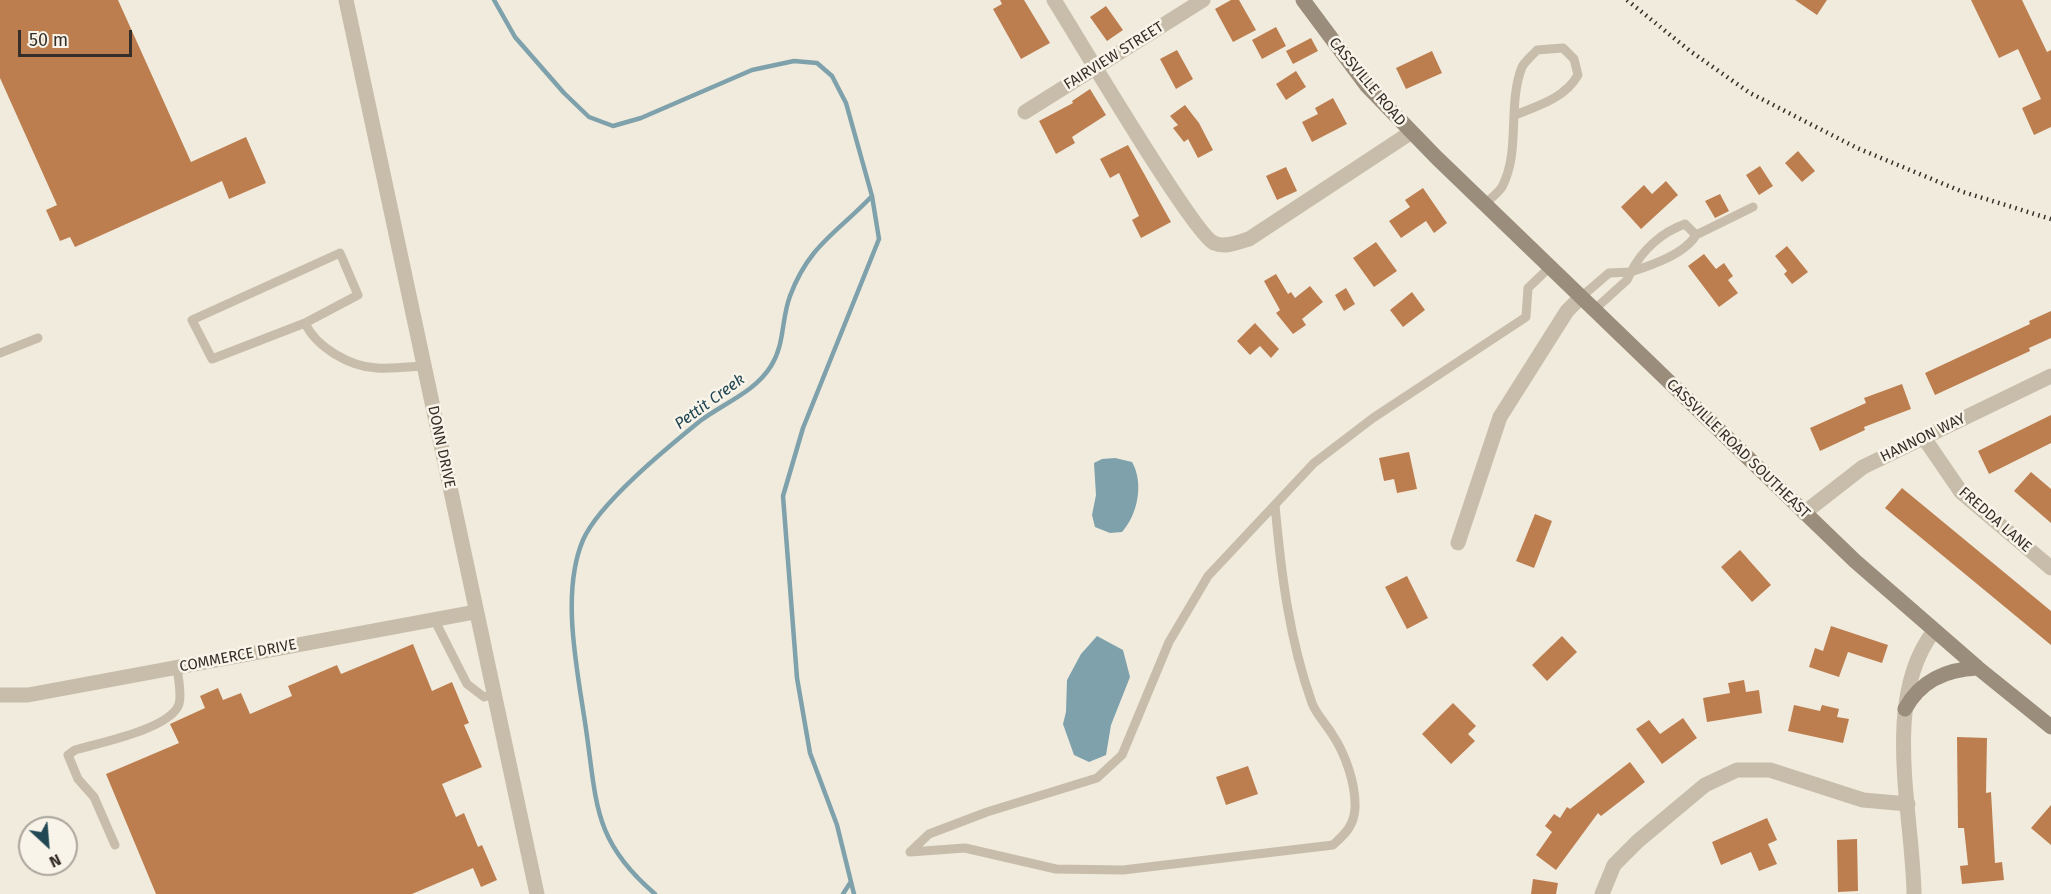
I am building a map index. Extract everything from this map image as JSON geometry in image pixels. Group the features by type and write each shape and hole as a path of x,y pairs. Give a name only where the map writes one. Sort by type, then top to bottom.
{"main road":[{"name":"CASSVILLE ROAD","path":"1303,0 1367,86 1410,133 1437,158"},
{"name":"CASSVILLE ROAD SOUTHEAST","path":"1437,158 1804,513 1934,631 2051,727"},
{"path":"1905,709 1920,689 1938,676 1955,670 1978,668"}],"street":[{"name":"DONN DRIVE","path":"346,0 537,894"},
{"path":"1054,0 1201,232 1214,243 1229,245 1250,239 1410,133"},
{"name":"FAIRVIEW STREET","path":"1025,112 1203,0"},
{"path":"1458,543 1500,417 1567,311 1581,297"},
{"name":"HANNON WAY","path":"1804,513 1820,498 1863,467 2051,376"},
{"name":"FREDDA LANE","path":"1924,438 1961,492 2051,568"},
{"name":"COMMERCE DRIVE","path":"0,695 28,695 475,612"},
{"path":"1914,894 1904,746 1905,709 1920,653 1934,631"},
{"path":"1602,894 1614,865 1638,841 1705,785 1737,770 1770,770 1863,800 1908,804"}],"lane":[{"path":"1485,204 1501,189 1509,168 1515,115 1522,66 1537,50 1563,48 1574,59 1578,75 1571,88 1543,104 1515,115"},
{"path":"1581,297 1609,273 1631,272 1649,266 1691,243 1696,235 1753,207"},
{"path":"1595,309 1627,280 1638,258 1670,229 1685,224 1696,235"},
{"path":"340,253 358,295 305,323 212,359 192,320 340,253"},
{"path":"1275,505 1281,570 1298,660 1313,706 1334,736 1351,776 1355,808 1350,830 1333,845 1123,870 1056,869 964,848 910,852 928,834 987,812 1097,778 1122,755 1169,642 1208,576 1314,463 1373,418 1526,317 1528,288 1550,267"},
{"path":"305,323 311,335 338,356 375,368 423,366"},
{"path":"0,353 38,338"},
{"path":"434,619 467,684 484,697 494,694"},
{"path":"115,845 94,797 78,779 68,755 75,750 151,727 171,715 180,704 177,667"}],"water":[{"path":"1115,458 1132,462 1138,479 1138,498 1128,525 1122,532 1110,533 1095,527 1092,515 1096,495 1094,463 1102,459"},
{"path":"1097,636 1123,650 1130,677 1111,725 1106,755 1089,762 1074,755 1063,724 1066,712 1067,680 1081,654"}],"building":[{"path":"0,0 118,0 191,162 246,137 266,183 229,199 222,181 75,247 70,237 60,241 46,210 57,205 0,78"},
{"path":"1000,0 1024,0 1050,43 1021,59 993,9 1002,4"},
{"path":"1231,0 1239,0 1256,30 1233,42 1215,9"},
{"path":"1795,0 1827,0 1817,15"},
{"path":"1971,0 2022,0 2047,52 2051,50 2051,127 2034,135 2022,108 2041,99 2018,49 1999,58"},
{"path":"1106,6 1123,30 1107,41 1090,17"},
{"path":"1276,27 1286,46 1262,59 1252,40"},
{"path":"1311,38 1318,51 1293,64 1286,51"},
{"path":"1177,50 1193,79 1176,89 1160,59"},
{"path":"1432,51 1442,73 1406,89 1396,68"},
{"path":"1296,71 1306,87 1286,100 1276,84"},
{"path":"1090,89 1106,115 1072,137 1075,143 1056,154 1039,121 1073,103 1072,101"},
{"path":"1333,98 1347,124 1312,142 1302,122 1318,114 1315,108"},
{"path":"1185,105 1199,123 1213,150 1198,158 1188,139 1184,142 1173,128 1178,125 1170,116"},
{"path":"1128,145 1171,222 1141,238 1132,220 1139,216 1119,173 1110,178 1100,159"},
{"path":"1798,151 1815,171 1802,182 1785,163"},
{"path":"1760,166 1773,186 1759,195 1746,175"},
{"path":"1286,167 1297,191 1277,200 1266,176"},
{"path":"1666,181 1678,195 1641,229 1621,207 1644,185 1652,194"},
{"path":"1423,188 1447,223 1434,233 1426,221 1401,238 1389,221 1410,207 1405,200"},
{"path":"1720,194 1729,211 1715,218 1705,201"},
{"path":"1376,242 1397,271 1374,287 1353,258"},
{"path":"1787,246 1808,272 1792,284 1784,274 1787,271 1775,256"},
{"path":"1704,254 1716,269 1724,263 1733,276 1728,280 1738,293 1719,307 1688,266"},
{"path":"1276,274 1288,294 1291,292 1295,298 1310,286 1323,302 1302,319 1306,325 1293,334 1276,313 1280,310 1264,281"},
{"path":"1346,288 1355,304 1344,311 1335,295"},
{"path":"1412,292 1425,310 1403,327 1390,310"},
{"path":"2051,311 2051,338 2029,348 2030,351 1935,395 1925,373 2030,324 2029,321"},
{"path":"1255,323 1279,349 1271,358 1260,346 1250,355 1237,341"},
{"path":"1902,384 1911,409 1864,427 1865,430 1820,451 1810,428 1866,403 1864,398"},
{"path":"2051,415 2051,443 1989,474 1978,451"},
{"path":"1409,452 1417,489 1397,493 1394,479 1384,481 1379,458"},
{"path":"2031,472 2051,489 2051,523 2014,491"},
{"path":"1902,488 2051,611 2051,645 1885,508"},
{"path":"1535,514 1552,521 1534,568 1516,561"},
{"path":"1740,550 1771,585 1752,602 1721,567"},
{"path":"1407,576 1428,618 1407,629 1385,587"},
{"path":"1831,626 1888,645 1882,663 1848,652 1839,677 1809,667 1815,648 1823,651"},
{"path":"1562,636 1577,652 1547,681 1532,665"},
{"path":"413,644 432,691 452,682 469,723 464,725 482,767 442,784 456,817 464,813 478,847 482,845 497,880 481,887 473,868 412,894 156,894 106,774 179,743 170,724 205,708 200,696 218,688 223,700 241,693 250,714 292,696 288,686 337,665 341,674"},
{"path":"1744,680 1746,692 1759,690 1762,713 1707,722 1703,698 1730,693 1728,683"},
{"path":"1453,703 1476,726 1468,734 1475,741 1451,764 1422,734"},
{"path":"1794,705 1820,711 1822,705 1839,709 1837,717 1849,719 1843,743 1788,731"},
{"path":"1683,718 1697,738 1662,764 1636,729 1649,720 1660,734"},
{"path":"1957,737 1987,738 1986,793 1991,792 1995,863 2002,862 2004,880 1962,884 1960,866 1968,865 1964,828 1958,828"},
{"path":"1630,762 1645,782 1601,816 1598,813 1556,870 1536,855 1552,832 1545,826 1554,814 1560,818 1567,807 1570,809"},
{"path":"1248,766 1258,794 1226,805 1216,777"},
{"path":"2051,805 2051,845 2031,828"},
{"path":"1767,818 1777,840 1768,844 1777,864 1759,871 1751,852 1721,865 1712,842"},
{"path":"1857,839 1858,891 1838,892 1837,840"},
{"path":"1533,879 1558,883 1556,894 1531,894"}],"waterway":[{"path":"494,0 515,37 564,93 589,117 613,126 641,118 752,70 794,61 817,63 832,76 846,103 872,196 879,239 803,428 783,496 797,678 810,753 837,825 854,894"},
{"name":"Pettit Creek","path":"655,894 635,875 620,856 601,820 596,800 575,659 572,609 576,561 591,525 619,493 653,460 700,421 748,390 764,375 779,349 790,296 806,264 825,241 872,196"},
{"path":"843,894 850,883"}],"railway":[{"path":"1627,0 1690,51 1750,93 1857,148 1963,192 2051,219"}]}
